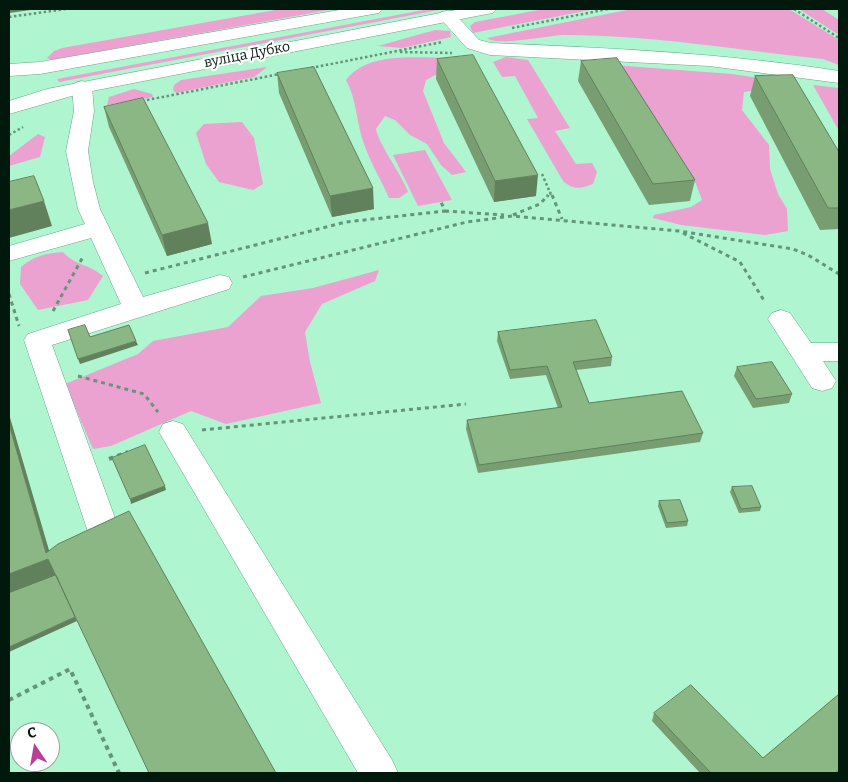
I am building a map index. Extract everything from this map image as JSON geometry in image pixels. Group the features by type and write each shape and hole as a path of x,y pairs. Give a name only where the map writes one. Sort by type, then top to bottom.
{"main road":[{"name":"вуліца Дубко","path":"9,70 40,68 373,9"},
{"name":"вуліца Дубко","path":"9,108 47,95 82,87 487,9"},
{"path":"447,16 462,45 490,49 680,60 793,70 839,77"},
{"path":"82,87 84,111 77,151 82,182 98,228 136,308"},
{"path":"9,254 98,228"},
{"path":"103,529 37,340 220,283"},
{"path":"781,319 822,380"},
{"path":"803,352 839,352"},
{"path":"174,433 379,773"}],"path":[{"path":"9,17 66,9"},
{"path":"307,69 392,52 462,45 608,9"},
{"path":"794,9 839,38"},
{"path":"392,52 462,45"},
{"path":"165,97 288,73"},
{"path":"542,174 552,192 562,219"},
{"path":"220,283 458,224 512,216 540,204 552,192"},
{"path":"441,202 445,211"},
{"path":"149,271 346,222 445,211 562,219 679,231 793,249 808,255 839,274"},
{"path":"37,340 98,228"},
{"path":"679,231 740,262 771,311 781,319"},
{"path":"46,367 144,394 174,433"},
{"path":"82,469 174,433 466,404"},
{"path":"9,700 70,668 119,773"}],"shaded area":[{"path":"281,9 334,9 51,60 47,58 54,51 62,48"},
{"path":"429,9 444,9 59,82 57,79"},
{"path":"544,9 595,9 473,33 470,26 475,22"},
{"path":"632,9 789,9 839,40 839,65 823,59 630,37 557,35 501,41 487,38"},
{"path":"799,9 822,9 839,20 839,35"},
{"path":"435,30 450,31 451,37 402,48 378,46"},
{"path":"408,57 450,58 457,61 426,80 423,91 444,143 466,172 452,175 441,165 427,144 410,135 395,120 385,116 376,129 378,136 408,192 399,198 389,198 364,144 352,95 346,80 355,71 367,64 380,60"},
{"path":"506,57 528,60 570,128 555,131 576,164 592,163 597,172 593,184 577,188 563,181 527,119 538,118 515,76 502,77 493,62"},
{"path":"587,63 732,74 766,79 776,87 744,92 742,110 769,145 770,169 778,194 787,209 788,231 765,235 681,225 653,218 654,215 691,207 702,200 696,184 649,111"},
{"path":"267,67 254,77 176,93 173,90 174,85 181,80"},
{"path":"813,85 839,88 839,131"},
{"path":"134,89 152,94 153,97 107,105 109,97"},
{"path":"242,122 254,138 263,184 253,190 219,182 206,164 196,133 204,124"},
{"path":"38,134 45,137 40,157 9,166 9,156"},
{"path":"425,150 452,200 418,206 393,155"},
{"path":"63,252 72,260 103,276 88,300 38,310 20,284 21,267 40,256"},
{"path":"379,270 375,281 322,304 305,332 310,362 321,403 226,424 191,411 111,446 93,449 65,384 138,354 153,341 228,327 261,296 313,288"}],"building":[{"path":"473,55 538,175 495,181 437,59"},
{"path":"617,58 695,180 653,184 581,61"},
{"path":"314,67 373,188 330,196 277,73"},
{"path":"793,75 839,152 839,208 828,208 755,76"},
{"path":"143,98 208,223 162,235 104,107"},
{"path":"34,176 44,201 9,210 9,182"},
{"path":"596,320 612,357 573,362 589,403 682,391 703,433 479,465 467,420 562,407 547,366 510,370 498,332"},
{"path":"85,325 90,337 129,325 136,341 78,359 68,330"},
{"path":"772,362 792,394 756,399 737,367"},
{"path":"9,424 46,553 58,544 129,511 276,773 149,773 48,559 9,574"},
{"path":"145,445 165,486 130,499 112,458"},
{"path":"752,486 761,507 741,509 732,487"},
{"path":"680,500 688,521 667,523 659,501"},
{"path":"56,575 75,617 9,647 9,593"},
{"path":"691,685 763,758 839,694 839,770 835,773 711,773 654,713"}]}
